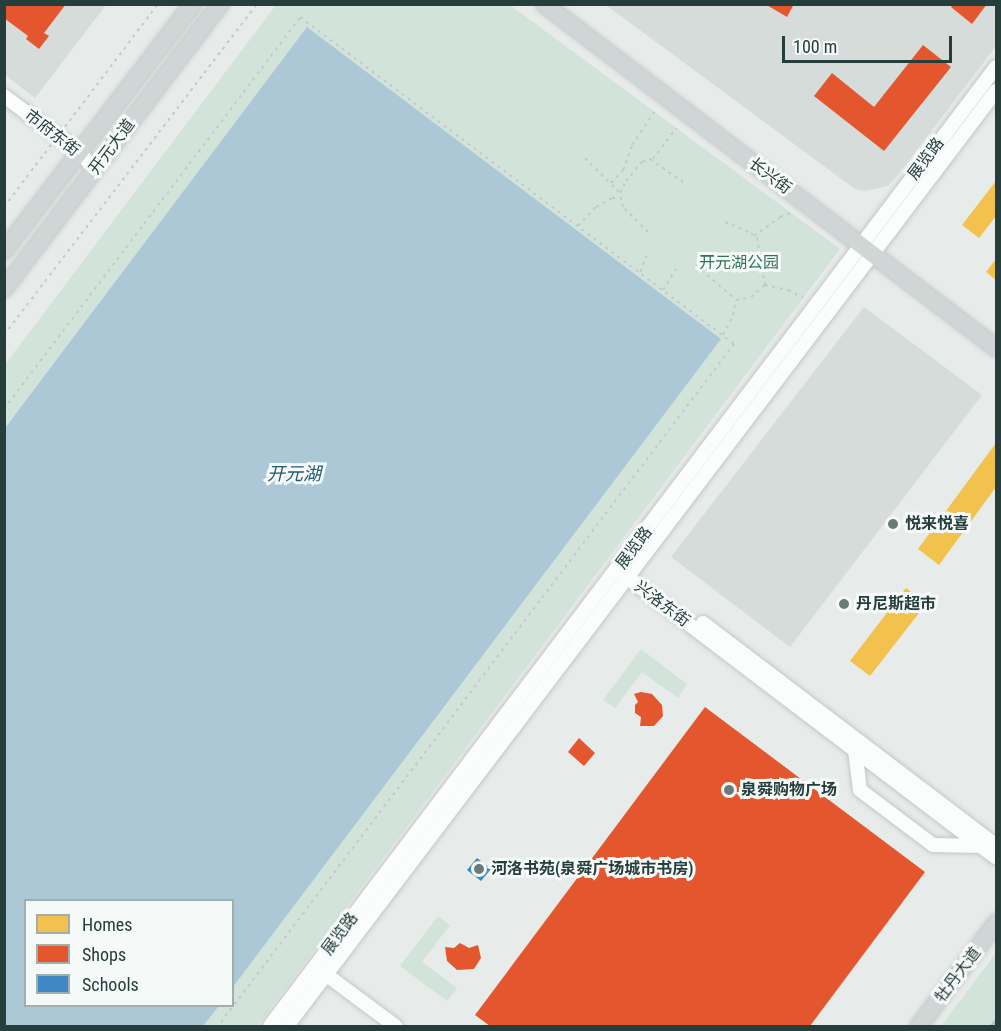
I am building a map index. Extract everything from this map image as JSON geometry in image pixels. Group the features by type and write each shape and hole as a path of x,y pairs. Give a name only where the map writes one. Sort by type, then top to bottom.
{"main road":[{"name":"开元大道","path":"4,251 193,4"},
{"name":"开元大道","path":"4,289 220,4"},
{"name":"长兴街","path":"544,4 870,245 996,335"},
{"name":"长兴街","path":"561,4 870,245 996,348"},
{"name":"牡丹大道","path":"919,1026 996,923"}],"street":[{"name":"展览路","path":"270,1026 318,974 627,572 870,245 996,67"},
{"name":"展览路","path":"870,245 996,91"},
{"name":"市府东街","path":"4,96 95,170"},
{"name":"市府东街","path":"4,106 56,139"},
{"name":"兴洛东街","path":"627,572 996,857"},
{"name":"兴洛东街","path":"627,572 996,845"},
{"path":"855,750 860,790 933,845 982,846"},
{"name":"展览路","path":"287,1026 318,974"},
{"path":"318,974 380,1026"},
{"path":"318,974 395,1026"}],"path":[{"path":"4,207 158,4"},
{"path":"4,334 257,4"},
{"path":"4,409 300,17 734,344 234,1005"},
{"path":"611,183 623,170 632,145 654,111"},
{"path":"620,193 642,162 653,159 676,128"},
{"path":"585,158 620,193 623,207 648,232"},
{"path":"653,159 686,184"},
{"path":"578,226 596,207 612,198 621,198"},
{"path":"754,236 780,217 791,213"},
{"path":"724,222 754,236 759,245 765,285"},
{"path":"639,273 647,255"},
{"path":"696,265 736,300"},
{"path":"662,290 676,270"},
{"path":"765,285 788,290 803,298"},
{"path":"736,300 751,297 765,285"},
{"path":"723,335 733,315 736,300"},
{"path":"218,1026 232,1007"}],"shaded area":[{"path":"4,5 106,5 35,98 5,75"},
{"path":"606,5 996,5 996,46 888,186 865,191 855,189"},
{"path":"864,307 982,395 790,647 671,557"}],"green space":[{"name":"开元湖公园","path":"276,5 510,5 840,249 257,1026 203,1026 218,1007 234,1007 234,986 721,339 307,27 5,428 4,366"},
{"path":"641,649 687,684 678,698 642,672 615,708 603,700"},
{"path":"438,916 450,925 422,962 457,988 447,1001 400,966"},
{"path":"996,953 996,1026 941,1026"}],"water":[{"name":"开元湖","path":"307,27 721,339 234,986 234,899 24,899 24,1007 218,1007 203,1026 5,1026 5,428"}],"building: Homes":[{"path":"996,181 996,216 979,238 962,225"},
{"path":"996,259 996,280 986,272"},
{"path":"996,443 996,487 939,565 918,549"},
{"path":"906,588 926,604 870,676 850,661"}],"building: Shops":[{"path":"4,4 66,4 44,33 49,36 39,49 26,39 28,36 4,18"},
{"path":"765,4 794,4 787,17"},
{"path":"953,4 987,4 972,24 951,7"},
{"path":"923,45 951,67 884,151 814,96 832,73 874,107"},
{"path":"641,692 652,694 662,705 663,716 654,726 640,726 641,717 635,713 635,705 638,702 634,694"},
{"name":"泉舜购物广场","path":"705,707 925,872 810,1026 490,1026 475,1015"},
{"path":"579,738 595,753 584,766 568,752"},
{"path":"460,943 469,948 478,945 481,958 474,969 457,970 447,961 445,947 454,948"}],"building: Schools":[{"name":"河洛书苑(泉舜广场城市书房)","path":"477,858 491,869 481,881 467,870"}],"waterway":[{"path":"992,1026 996,1021"}],"place":[{"name":"悦来悦喜","path":"893,524"},
{"name":"丹尼斯超市","path":"844,604"},
{"name":"泉舜购物广场","path":"729,790"},
{"name":"河洛书苑(泉舜广场城市书房)","path":"479,869"}]}
